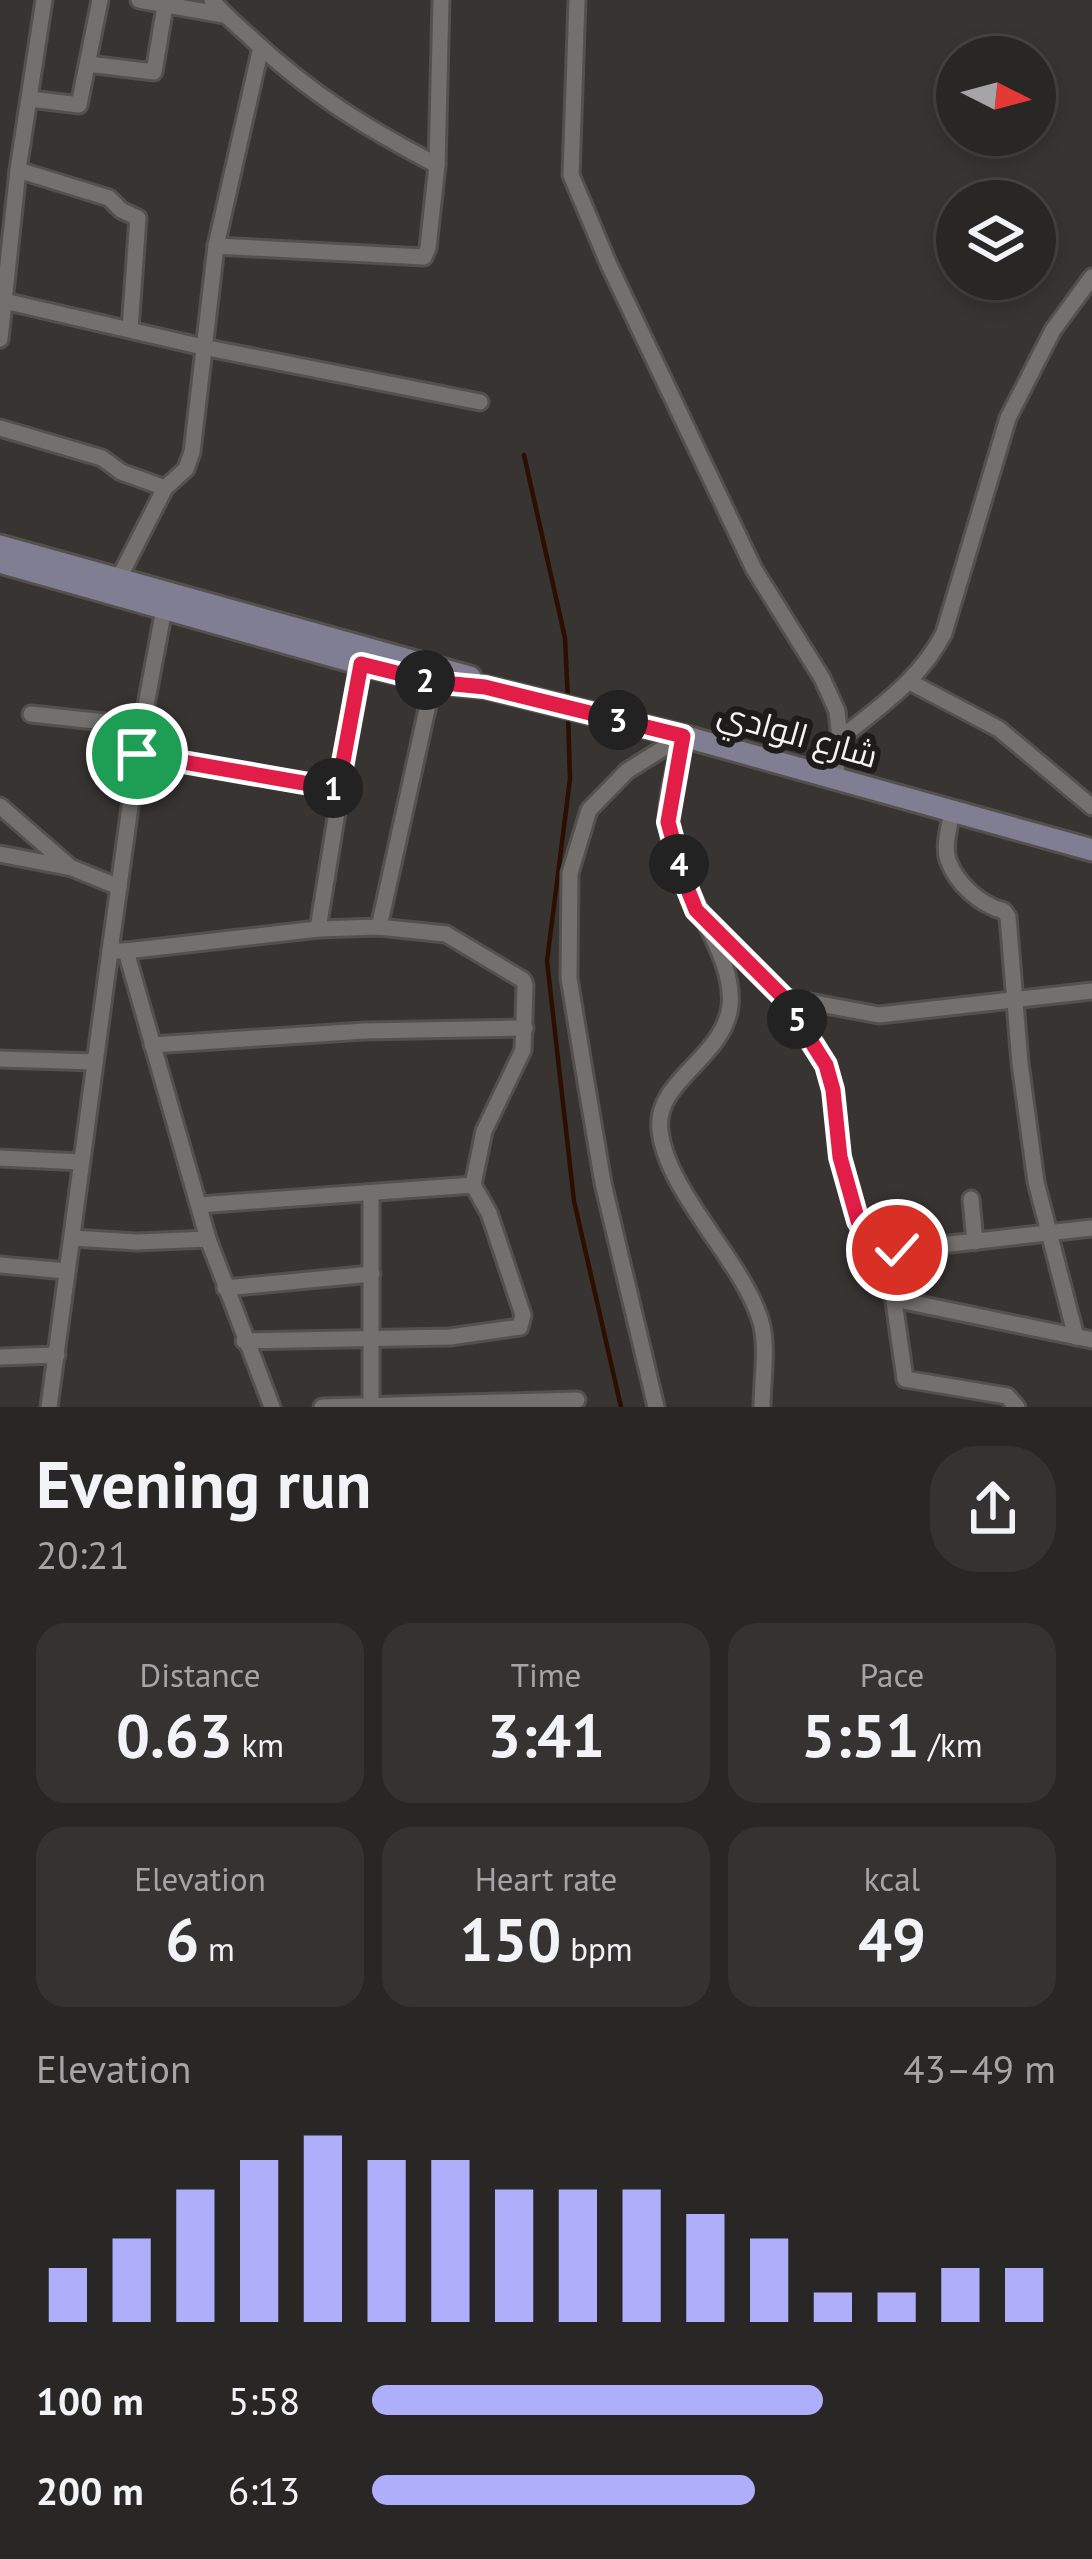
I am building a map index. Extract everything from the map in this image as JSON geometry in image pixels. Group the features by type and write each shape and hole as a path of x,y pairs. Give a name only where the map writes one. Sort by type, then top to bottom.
{"main road":[{"name":"شارع الوادي","path":"0,546 468,676 485,687"},
{"name":"شارع الوادي","path":"0,562 361,664 433,682 485,687 683,736 1092,850"}],"street":[{"path":"0,339 18,170 44,0"},
{"path":"31,99 80,105 100,0"},
{"path":"139,0 224,15"},
{"path":"212,0 346,116 437,165"},
{"path":"216,246 424,257 437,165 441,0"},
{"path":"577,0 571,175 754,569 822,678 837,711 836,778"},
{"path":"88,64 154,72 165,6"},
{"path":"119,578 166,488 186,469 192,452 216,246 261,47"},
{"path":"18,170 109,198 138,218 130,328"},
{"path":"840,739 910,682 931,658 944,633 1008,418 1053,330 1092,277"},
{"path":"2,300 203,347 480,402"},
{"path":"0,428 102,458 122,472 166,488"},
{"path":"49,1407 94,1062 118,951 119,887 137,754 164,609"},
{"path":"318,929 361,664"},
{"path":"379,927 433,682"},
{"path":"910,682 998,729 1092,807"},
{"path":"31,714 142,726"},
{"path":"683,736 668,822 696,910 727,967 728,1019 707,1054 674,1088 661,1113 659,1129 673,1172 760,1318 762,1407"},
{"path":"656,1407 602,1183 584,1076 569,978 570,874 589,810 627,771 683,736"},
{"path":"137,754 338,789"},
{"path":"0,806 72,868"},
{"path":"894,1299 1084,1339 1036,1182 1025,1114 1008,917 1004,911 981,905 950,865 946,852 952,811"},
{"path":"0,854 72,868 119,887"},
{"path":"696,910 783,997 826,1065 840,1157 858,1221 888,1259 905,1378 1007,1396 1017,1407"},
{"path":"118,951 379,927 446,934 523,980 524,1050 484,1131 473,1185 489,1213 523,1315 520,1327 372,1340 244,1341"},
{"path":"118,951 152,1045 224,1288 272,1407"},
{"path":"783,997 879,1015 1092,991"},
{"path":"152,1045 364,1031 525,1028"},
{"path":"0,1059 94,1062"},
{"path":"0,1158 81,1162"},
{"path":"199,1204 473,1185"},
{"path":"371,1193 371,1405"},
{"path":"971,1199 975,1242"},
{"path":"872,1244 897,1250 1092,1228"},
{"path":"72,1238 208,1239"},
{"path":"0,1264 68,1271"},
{"path":"224,1288 372,1274"},
{"path":"0,1357 57,1355"},
{"path":"322,1407 577,1400"}],"waterway":[{"path":"524,455 565,638 568,702"},
{"path":"568,714 570,779 547,961 574,1201 621,1407"}],"route":[{"path":"137,754 338,789 361,664 465,688 485,687 683,736 668,822 696,910 783,997 819,1053 833,1090 840,1157 858,1221 872,1244 897,1250"}]}
